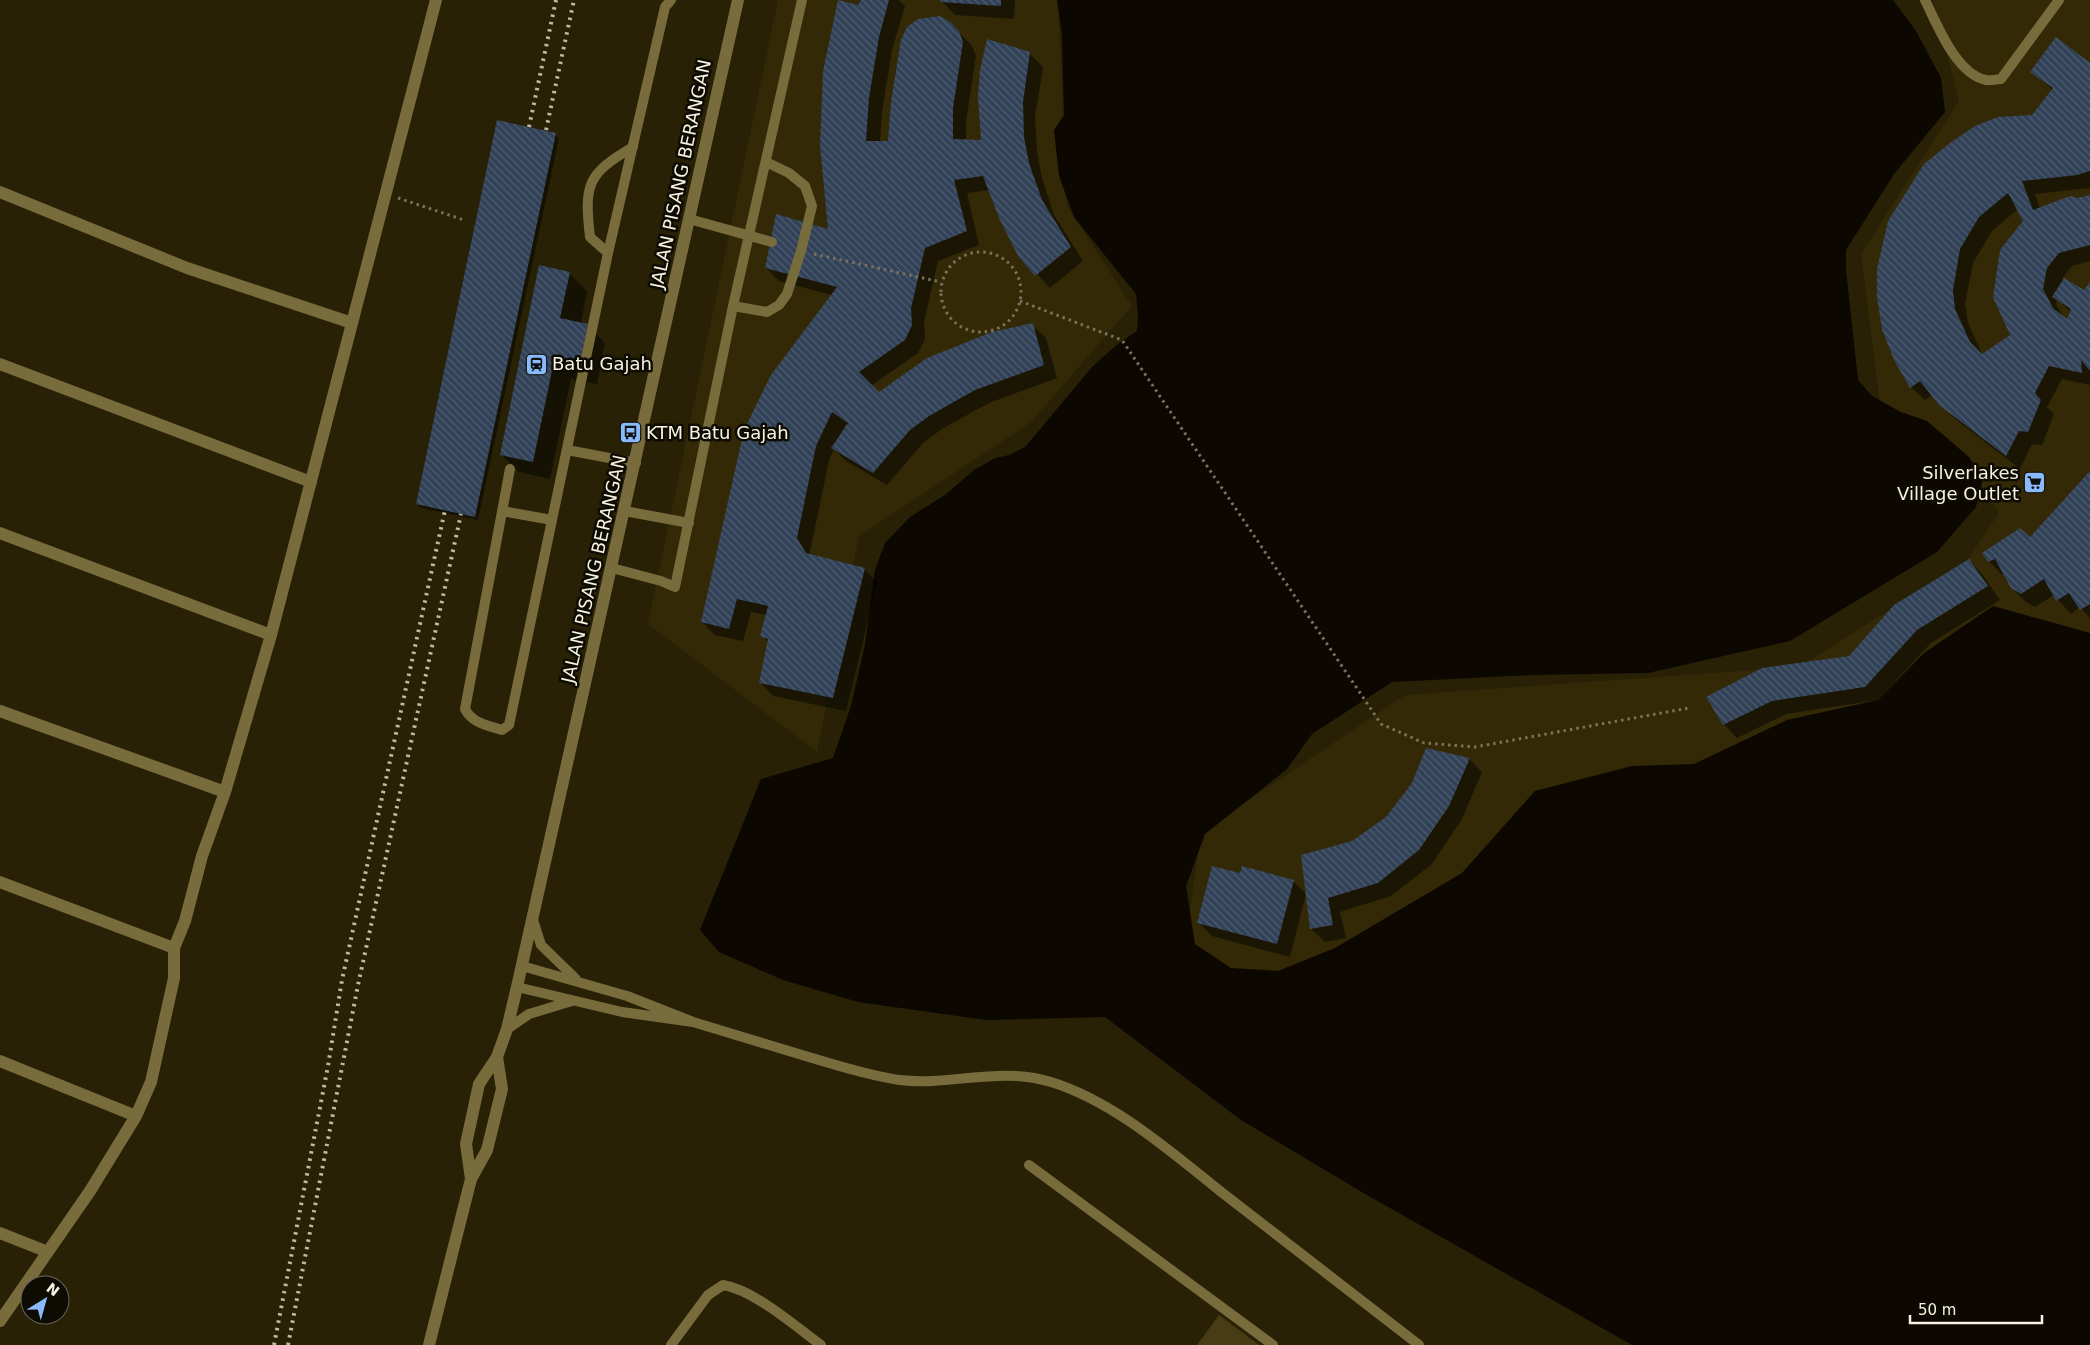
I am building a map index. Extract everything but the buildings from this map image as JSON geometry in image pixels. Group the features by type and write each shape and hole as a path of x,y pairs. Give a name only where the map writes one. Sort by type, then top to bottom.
{"street":[{"path":"0,1321 90,1191 136,1116 151,1082 174,978 174,948 185,921 202,856 225,792 271,635 436,0"},
{"name":"JALAN PISANG BERANGAN","path":"471,1179 466,1144 479,1084 497,1056 507,1029 518,987 636,462 735,0"},
{"path":"0,192 187,268 352,322"},
{"path":"0,364 311,482"},
{"path":"0,533 271,635"},
{"path":"0,711 225,792"},
{"path":"0,882 174,948"},
{"name":"JALAN PISANG BERANGAN","path":"429,1345 471,1179 487,1150 502,1089 497,1056"},
{"path":"0,1061 136,1116"},
{"path":"479,1084 502,1089"},
{"path":"466,1144 487,1150"},
{"path":"0,1233 48,1252"}],"lane":[{"path":"510,469 465,708 469,717 476,722 502,730 510,726 608,253 665,7 671,0"},
{"path":"612,568 675,588 733,306 802,0"},
{"path":"1925,0 1950,51 1969,72 1986,80 2001,79 2060,0"},
{"path":"608,253 590,236 587,212 589,186 596,173 608,161 633,147"},
{"path":"733,306 767,312 779,305 787,294 801,251 812,206 806,186 789,173 766,162"},
{"path":"689,218 772,242"},
{"path":"567,450 636,462"},
{"path":"502,511 552,520"},
{"path":"625,511 688,523"},
{"path":"532,919 541,945 580,982"},
{"path":"522,966 627,996 693,1022 851,1070 899,1080 918,1081 987,1075 1022,1075 1069,1088 1105,1107 1168,1150 1419,1345"},
{"path":"518,987 593,1006 693,1022"},
{"path":"593,1006 596,987"},
{"path":"507,1029 519,1019 529,1014 573,1001"},
{"path":"1029,1165 1273,1345"},
{"path":"671,1345 708,1295 723,1285 734,1287 749,1294 821,1345"}],"path":[{"path":"386,194 464,220"},
{"path":"801,251 941,282"},
{"path":"983,251 997,254 1008,262 1017,273 1021,287 1020,301 1016,313 1008,322 997,329 984,332 972,331 960,326 950,318 943,307 940,295 941,282 947,269 956,259 969,253 983,251"},
{"path":"1020,301 1122,340 1381,724 1424,743 1475,747 1689,708"}],"shaded area":[{"path":"778,0 1058,0 1067,206 1132,306 1030,423 859,536 817,752 648,624"},
{"path":"1057,0 1893,0 1916,31 1941,78 1945,112 1894,174 1846,250 1846,270 1858,380 1872,396 1901,412 1927,421 1969,457 1983,478 1976,507 1937,552 1790,641 1648,673 1533,675 1392,682 1312,734 1287,769 1205,834 1186,886 1195,944 1231,968 1278,971 1335,948 1462,873 1535,791 1632,766 1694,764 1787,720 1878,700 1924,653 1993,606 2090,633 2090,1345 1632,1345 1367,1195 1241,1120 1105,1017 986,1020 858,1002 783,980 719,952 700,930 761,779 833,758 851,706 865,645 875,570 885,543 910,517 945,495 974,470 995,458 1009,455 1025,447 1093,366 1118,344 1137,331 1136,294 1074,217 1059,176 1054,130 1064,115 1062,35"},
{"name":"Silverlakes Village Outlet","path":"1933,0 2090,0 2090,651 1952,668 1463,892 1243,1006 1185,944 1201,832 1405,695 1799,667 1966,562 1999,513 1961,454 1881,411 1861,254 1959,101"},
{"path":"1219,1315 1259,1345 1197,1345"}],"railway":[{"path":"529,127 556,0"},
{"path":"546,130 574,0"},
{"path":"274,1345 328,1066 342,980 445,510"},
{"path":"288,1345 358,985 461,514"}],"place":[{"name":"Batu Gajah","path":"536,364"},
{"name":"KTM Batu Gajah","path":"630,433"},
{"name":"Silverlakes Village Outlet","path":"2035,483"}]}
